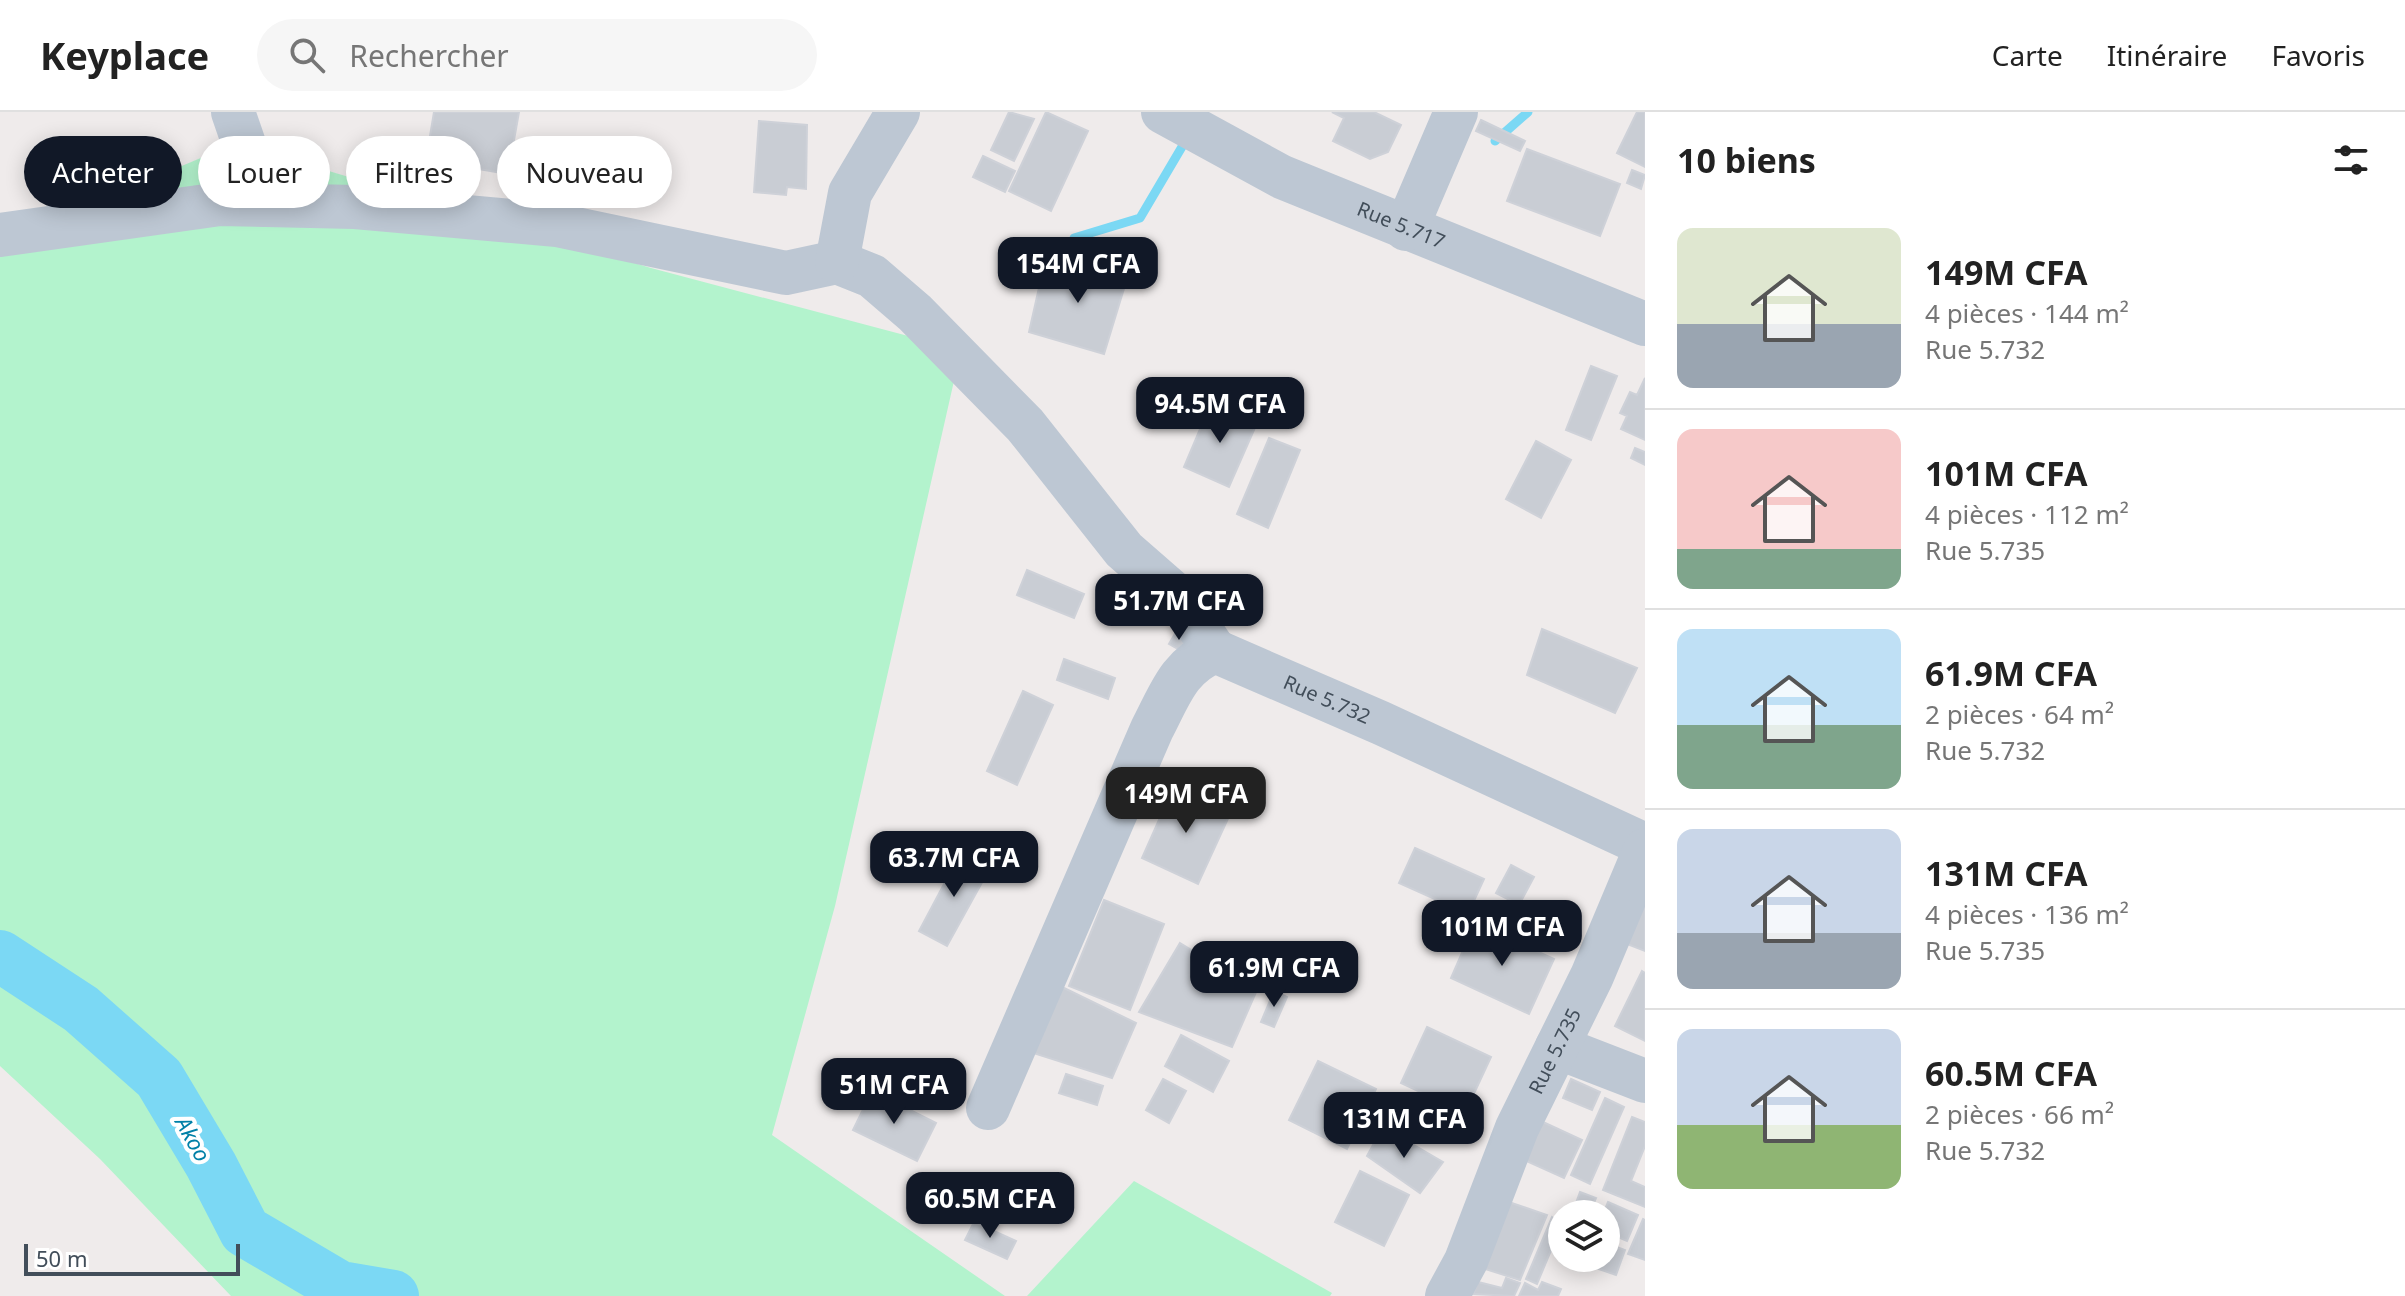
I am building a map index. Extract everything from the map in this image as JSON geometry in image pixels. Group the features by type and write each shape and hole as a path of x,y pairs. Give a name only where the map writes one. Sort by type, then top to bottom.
{"street":[{"path":"233,112 241,136"},
{"path":"837,262 850,193 898,112"},
{"name":"Rue 5.717","path":"1163,112 1282,177 1645,324"},
{"path":"1406,229 1456,112"},
{"path":"330,206 557,225 786,273 837,262 872,276 915,313 1025,425 1124,550 1179,598 1215,651 1193,660 1180,676 1152,729 988,1108"},
{"path":"0,235 198,207"},
{"name":"Rue 5.732","path":"1215,651 1381,723 1645,847"},
{"name":"Rue 5.735","path":"1447,1296 1466,1261 1517,1128 1592,976 1645,847"},
{"path":"1557,1047 1645,1081"}],"green space":[{"path":"198,159 198,208 330,208 330,171 346,176 346,208 452,208 651,268 961,350 835,906 772,1135 1005,1296 231,1296 100,1159 0,1066 0,243 83,208 182,208 182,166"},
{"path":"1134,1181 1332,1293 1330,1296 1027,1296"}],"building":[{"path":"434,112 519,112 515,136 497,136 497,172 481,169 481,136 430,136"},
{"path":"1009,112 1034,119 1014,161 991,150"},
{"path":"1046,112 1088,131 1051,211 1009,191"},
{"path":"1332,112 1374,112 1401,125 1388,152 1370,159 1333,141 1344,118"},
{"path":"1637,112 1645,112 1645,167 1617,153"},
{"path":"1481,120 1525,141 1520,151 1476,131"},
{"path":"759,121 807,125 806,189 787,187 786,195 754,192"},
{"path":"1527,149 1620,184 1600,236 1507,201"},
{"path":"983,156 1015,171 1005,192 973,177"},
{"path":"1632,170 1645,175 1641,189 1627,183"},
{"path":"1045,261 1129,272 1104,354 1029,332"},
{"path":"1591,366 1617,376 1591,440 1566,430"},
{"path":"1645,378 1645,440 1621,429 1627,416 1620,413 1630,392 1637,395"},
{"path":"1211,403 1257,423 1229,487 1184,467"},
{"path":"1269,438 1300,450 1268,528 1237,514"},
{"path":"1536,441 1571,460 1541,518 1506,499"},
{"path":"1635,448 1645,452 1645,465 1631,458"},
{"path":"1027,570 1084,594 1074,618 1017,595"},
{"path":"1542,629 1637,668 1615,713 1527,675"},
{"path":"1176,632 1190,641 1183,652 1169,644"},
{"path":"1064,659 1115,678 1108,699 1057,680"},
{"path":"1023,691 1053,705 1017,785 987,771"},
{"path":"1174,786 1231,812 1198,884 1142,858"},
{"path":"1415,848 1484,879 1468,914 1399,883"},
{"path":"961,852 990,868 947,946 919,931"},
{"path":"1511,865 1534,877 1519,905 1496,893"},
{"path":"1104,900 1164,924 1130,1010 1069,986"},
{"path":"1645,903 1645,951 1627,944"},
{"path":"1475,923 1554,959 1529,1014 1451,978"},
{"path":"1180,943 1257,990 1232,1047 1139,1012"},
{"path":"1642,971 1645,973 1645,1041 1615,1026"},
{"path":"1062,987 1136,1023 1112,1078 1030,1052"},
{"path":"1274,991 1287,997 1274,1027 1261,1022"},
{"path":"1427,1027 1491,1057 1465,1113 1401,1083"},
{"path":"1181,1035 1229,1061 1213,1092 1165,1066"},
{"path":"1318,1061 1376,1089 1347,1149 1289,1120"},
{"path":"1066,1074 1103,1086 1097,1105 1059,1093"},
{"path":"1163,1079 1186,1091 1169,1123 1146,1110"},
{"path":"1571,1079 1600,1092 1592,1110 1563,1098"},
{"path":"872,1091 936,1123 917,1161 853,1130"},
{"path":"1605,1098 1624,1107 1590,1184 1571,1175"},
{"path":"1530,1116 1582,1140 1564,1178 1513,1155"},
{"path":"1632,1117 1645,1122 1645,1146 1631,1181 1645,1187 1645,1207 1603,1190"},
{"path":"1383,1127 1443,1162 1420,1193 1367,1156"},
{"path":"1360,1171 1409,1195 1384,1246 1335,1222"},
{"path":"1580,1192 1596,1198 1595,1200 1577,1200"},
{"path":"1500,1199 1547,1215 1520,1280 1479,1267"},
{"path":"1620,1207 1638,1215 1627,1241 1620,1238"},
{"path":"1645,1220 1645,1260 1628,1254"},
{"path":"974,1222 1016,1241 1007,1259 965,1240"},
{"path":"1548,1227 1548,1258 1537,1284 1526,1279"},
{"path":"1506,1278 1520,1283 1514,1296 1473,1294 1478,1282 1502,1288"},
{"path":"1542,1282 1561,1289 1558,1296 1519,1296 1525,1283 1538,1290"}],"waterway":[{"path":"1495,141 1528,112"},
{"path":"1074,238 1140,218 1186,140"},
{"name":"Akoo","path":"0,956 81,1009 159,1078 211,1165 245,1231 340,1287 393,1296"}]}
